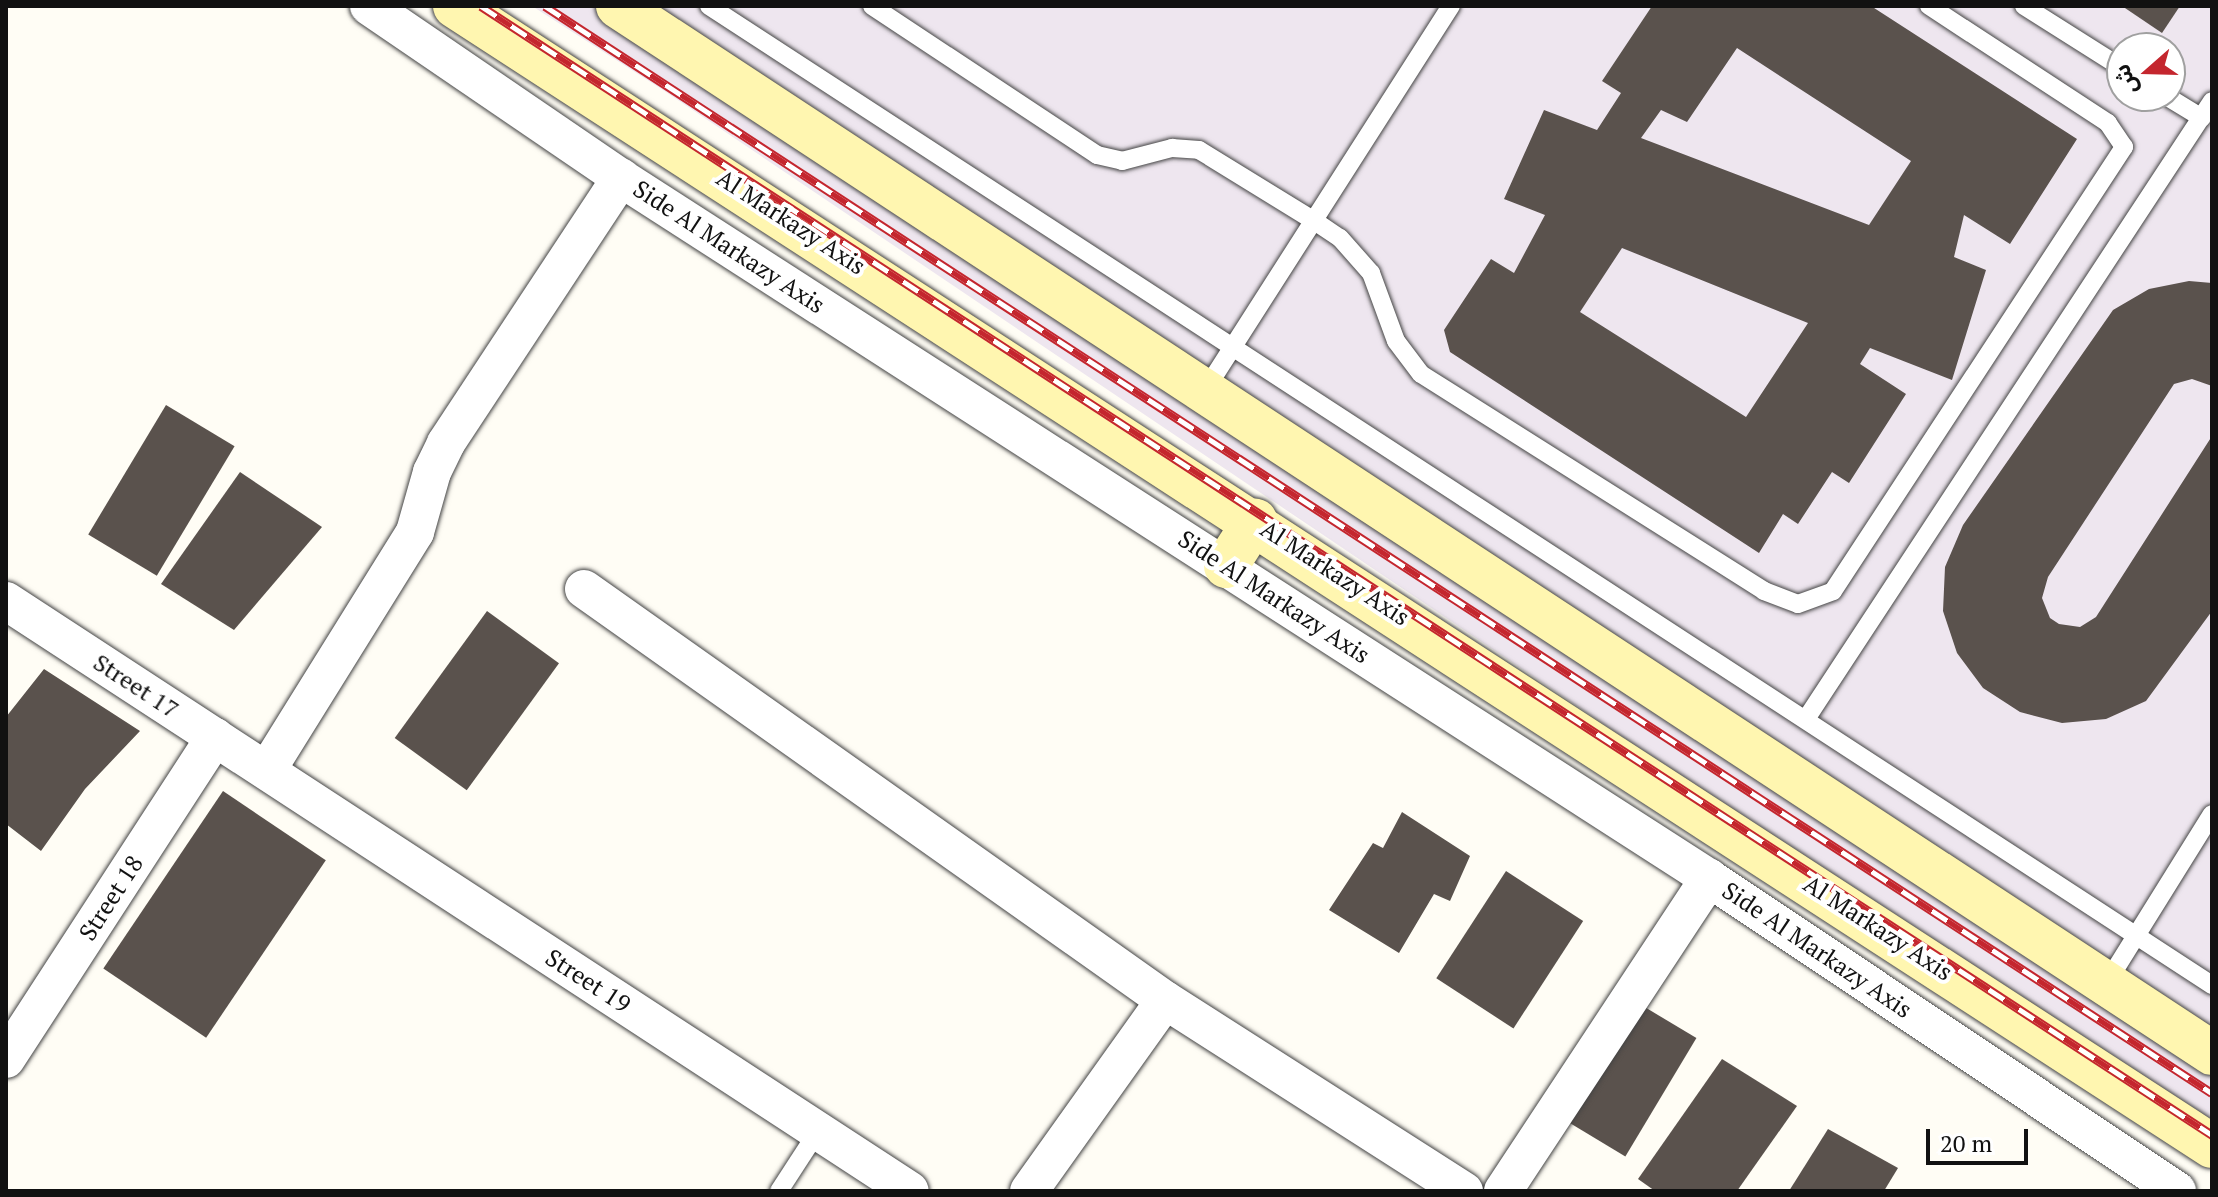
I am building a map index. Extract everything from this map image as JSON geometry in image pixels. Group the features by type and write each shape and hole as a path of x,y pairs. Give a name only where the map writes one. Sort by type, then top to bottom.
{"main road":[{"name":"Al Markazy Axis","path":"455,6 1255,521 2212,1146"},
{"path":"618,6 1203,394 2212,1053"},
{"path":"1226,566 1255,521"}],"street":[{"name":"Side Al Markazy Axis","path":"369,6 621,178 1709,878 2177,1191"},
{"path":"267,770 407,545 446,443 621,178"},
{"path":"584,589 1165,1000 1464,1191"},
{"name":"Street 17","path":"6,601 267,770"},
{"name":"Street 18","path":"6,1059 215,737"},
{"name":"Street 19","path":"267,770 910,1191"},
{"path":"1503,1191 1709,878"},
{"path":"1029,1191 1165,1000"}],"lane":[{"path":"709,6 2212,985"},
{"path":"872,6 1097,155 1122,161 1172,148 1199,150 1313,220 1340,238 1371,273 1396,341 1421,374 1764,591 1798,604 1833,591 2124,147 2108,123 1929,6"},
{"path":"1203,394 1451,6"},
{"path":"2024,6 2106,58"},
{"path":"1806,719 2212,101"},
{"path":"2186,108 2202,118"},
{"path":"2106,984 2212,814"},
{"path":"779,1191 818,1131"}],"shaded area":[{"path":"532,6 2212,6 2212,1134 663,90"}],"building":[{"path":"1652,6 1871,6 2077,139 2010,244 1964,215 1954,257 1986,270 1952,380 1870,348 1860,364 1906,394 1849,483 1832,472 1798,524 1783,514 1759,553 1450,352 1444,330 1491,259 1514,273 1545,215 1504,199 1544,110 1597,130 1621,93 1602,81","holes":["1737,48 1911,161 1869,225 1641,138 1661,110 1687,122","1622,248 1808,323 1746,417 1580,312"]},
{"path":"2122,6 2180,6 2161,32"},
{"path":"2189,281 2212,283 2212,386 2192,379 2174,384 2048,577 2042,598 2050,618 2059,624 2080,627 2096,617 2212,436 2212,611 2146,701 2106,719 2062,723 2020,712 1983,688 1957,653 1943,611 1945,567 1963,525 2113,310 2149,289"},
{"path":"166,405 235,446 157,576 88,534"},
{"path":"240,472 322,527 234,630 161,584"},
{"path":"487,611 559,663 467,790 395,738"},
{"path":"44,669 140,731 85,789 41,851 6,824 6,717"},
{"path":"223,791 326,860 206,1038 103,968"},
{"path":"1402,812 1470,856 1450,901 1434,894 1399,953 1329,910 1373,843 1383,848"},
{"path":"1506,871 1583,921 1513,1028 1436,978"},
{"path":"1633,1000 1696,1038 1625,1156 1562,1118"},
{"path":"1722,1059 1797,1106 1737,1191 1655,1191 1638,1179"},
{"path":"1828,1129 1898,1168 1884,1191 1789,1191"}],"railway":[{"path":"481,6 2212,1135"},
{"path":"545,6 2212,1093"}]}
